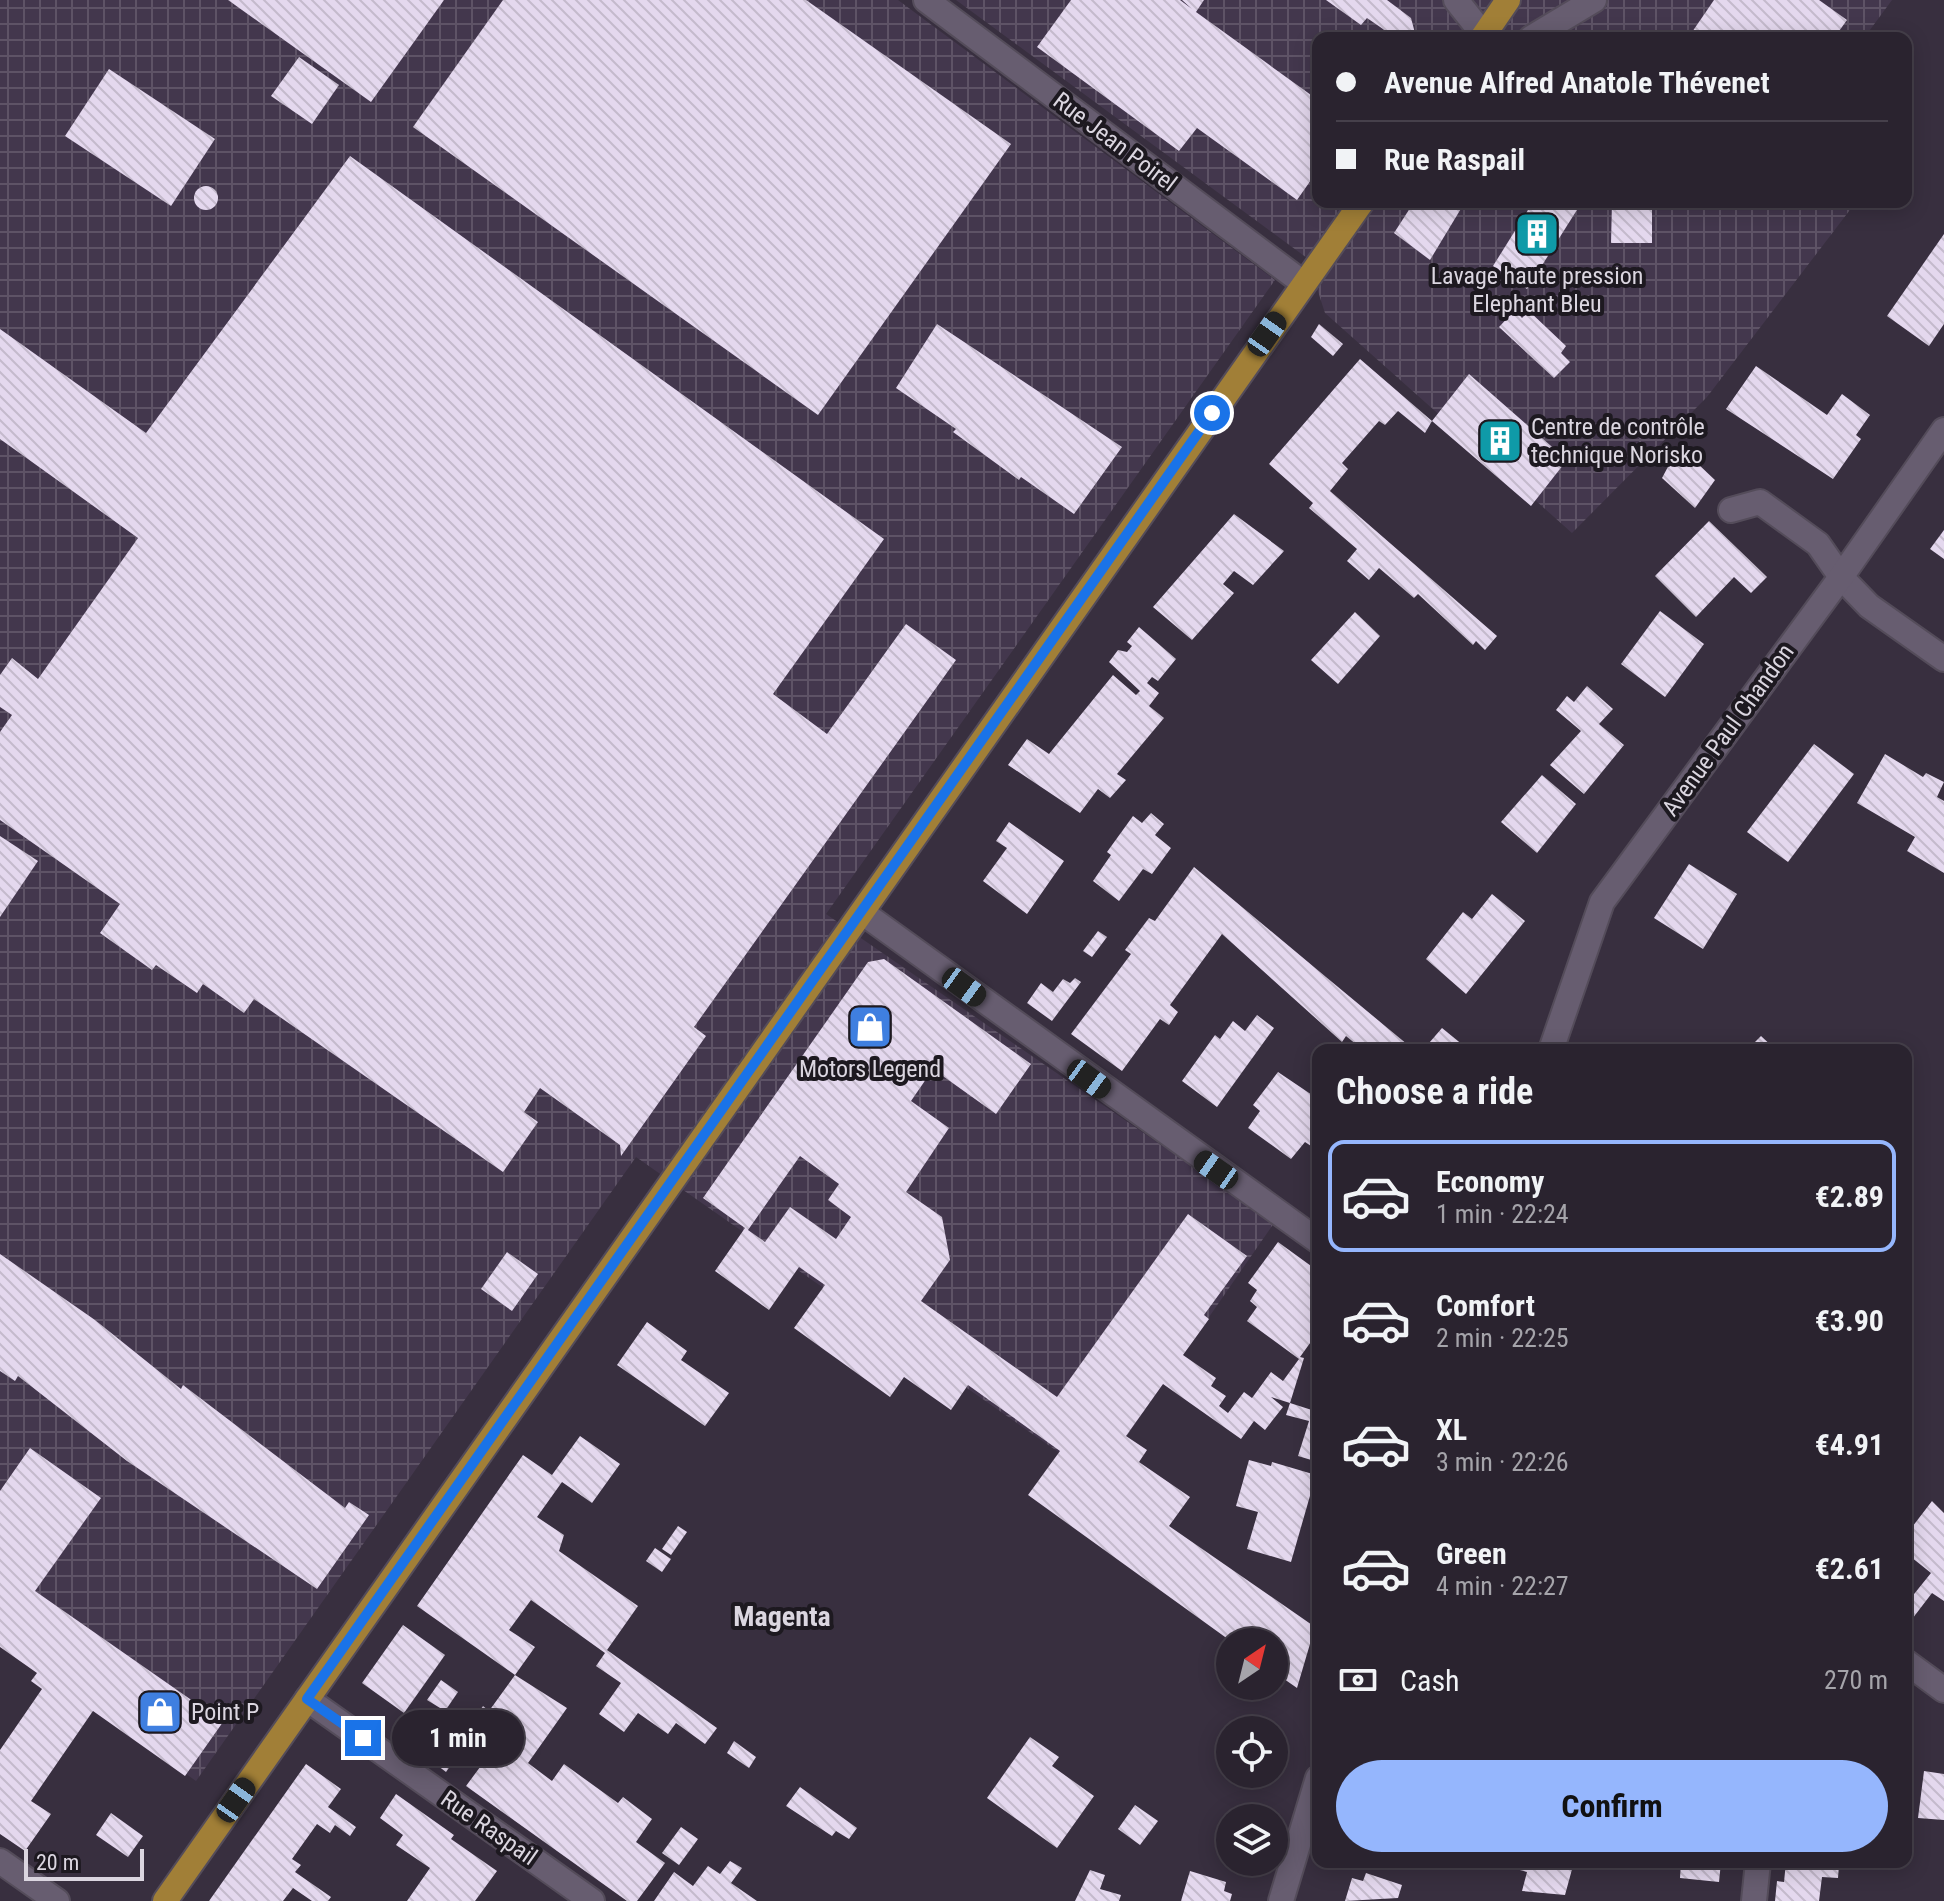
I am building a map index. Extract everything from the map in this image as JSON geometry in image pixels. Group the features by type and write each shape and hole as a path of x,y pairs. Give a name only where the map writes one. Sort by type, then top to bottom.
{"main road":[{"path":"1487,32 1508,0"},
{"path":"165,1901 1358,208"}],"street":[{"name":"Rue Jean Poirel","path":"926,0 1303,283"},
{"path":"1456,0 1479,32"},
{"path":"1541,32 1594,0"},
{"name":"Avenue Paul Chandon","path":"1553,1044 1602,902 1841,577 1944,430"},
{"path":"1731,510 1760,502 1818,544 1841,577 1869,606 1944,659"},
{"path":"863,913 1312,1237"},
{"path":"1912,1666 1944,1690"},
{"name":"Rue Raspail","path":"307,1699 592,1901"},
{"path":"1281,1901 1312,1798"},
{"path":"0,1861 57,1901"},
{"path":"1754,1901 1757,1868"}],"shaded area":[{"path":"0,0 898,0 1275,280 826,914 1274,1223 1097,1479 636,1157 196,1781 0,1641"},
{"path":"956,0 1892,0 1868,32 1312,32 1312,208 1851,208 1707,397 1572,533 1325,313 1307,258"}],"building":[{"path":"228,0 444,0 371,102"},
{"path":"503,0 806,0 1011,144 818,415 413,127"},
{"path":"1071,0 1180,0 1192,9 1182,0 1204,0 1196,12 1312,96 1312,179 1297,200 1197,128 1179,151 1037,47"},
{"path":"1326,0 1387,0 1411,18 1415,32 1387,32 1367,18 1361,25"},
{"path":"1714,0 1819,0 1847,20 1838,32 1692,32"},
{"path":"299,57 339,85 312,124 271,96"},
{"path":"109,69 215,139 171,206 65,136"},
{"path":"350,156 884,539 773,694 827,734 906,624 956,660 694,1027 706,1036 621,1156 620,1145 540,1088 524,1112 538,1122 503,1172 254,999 244,1013 203,984 197,993 156,965 152,970 100,933 120,904 0,820 0,732 12,715 0,707 0,675 12,658 38,679 138,538 0,439 0,329 146,433"},
{"path":"206,186 215,189 218,198 215,207 206,210 197,207 194,198 197,189"},
{"path":"1410,208 1461,208 1430,260 1394,233"},
{"name":"Lavage haute pression Elephant Bleu","path":"1529,208 1578,208 1527,289 1493,266"},
{"path":"1612,208 1652,208 1652,243 1611,243"},
{"path":"1944,234 1944,324 1929,346 1887,316"},
{"path":"1515,310 1522,318 1529,311 1566,346 1561,353 1570,362 1554,378 1499,327"},
{"path":"937,324 1122,447 1074,514 1021,477 1019,480 953,432 956,429 896,388"},
{"path":"1319,324 1343,344 1333,356 1311,337"},
{"path":"1360,359 1432,421 1425,433 1398,411 1385,425 1379,421 1342,463 1348,469 1330,491 1497,636 1485,650 1476,641 1473,645 1418,594 1414,598 1379,568 1369,580 1347,561 1357,549 1309,508 1313,503 1269,464"},
{"path":"1756,366 1827,415 1842,394 1870,415 1856,435 1861,439 1833,479 1726,409"},
{"name":"Centre de contrôle technique Norisko","path":"1469,374 1567,460 1531,506 1432,421"},
{"path":"1679,446 1715,480 1695,508 1662,478"},
{"path":"1234,514 1284,551 1253,585 1234,571 1223,584 1234,593 1192,640 1153,607"},
{"path":"1709,521 1767,577 1751,593 1734,577 1696,617 1655,576"},
{"path":"1944,530 1944,559 1930,549"},
{"path":"1660,611 1704,644 1665,697 1621,664"},
{"path":"1355,612 1380,636 1338,684 1311,660"},
{"path":"1139,627 1176,659 1158,681 1152,677 1147,683 1159,693 1149,706 1164,718 1117,774 1126,780 1110,798 1098,789 1080,813 1008,765 1027,739 1049,754 1113,675 1136,695 1140,691 1109,662 1118,650 1127,652 1132,646 1127,642"},
{"path":"1587,686 1613,709 1599,724 1624,745 1584,794 1550,765 1581,731 1556,710 1567,696 1574,702"},
{"path":"1814,744 1854,774 1788,862 1747,832"},
{"path":"1885,754 1923,777 1926,773 1944,782 1937,797 1944,801 1944,873 1907,851 1915,837 1857,803"},
{"path":"1542,775 1576,804 1537,853 1501,822"},
{"path":"1151,813 1164,824 1155,835 1171,848 1152,874 1143,869 1119,901 1093,881 1111,855 1107,852 1133,816 1142,823"},
{"path":"1009,822 1064,861 1027,914 983,881 1007,848 996,841"},
{"path":"0,836 38,861 0,917"},
{"path":"1689,864 1737,894 1703,949 1654,918"},
{"path":"1194,867 1407,1044 1356,1044 1346,1036 1342,1042 1222,934 1170,1005 1178,1012 1169,1025 1160,1019 1122,1071 1071,1034 1131,954 1125,950 1149,918 1155,921"},
{"path":"1492,894 1525,921 1466,994 1426,959 1463,912 1472,919"},
{"path":"1098,931 1107,937 1092,957 1083,951"},
{"path":"884,959 1031,1064 996,1114 933,1069 911,1101 949,1128 906,1192 942,1217 950,1260 921,1301 1057,1397 1188,1214 1247,1256 1204,1315 1209,1319 1183,1355 1216,1378 1211,1386 1226,1396 1219,1406 1228,1413 1244,1392 1252,1398 1271,1372 1283,1381 1299,1359 1247,1321 1257,1307 1250,1301 1257,1290 1248,1283 1278,1242 1312,1267 1312,1340 1300,1357 1304,1358 1290,1403 1271,1397 1283,1407 1265,1430 1254,1421 1241,1439 1163,1384 1126,1436 1147,1450 1139,1462 1190,1497 1169,1526 1312,1625 1312,1637 1297,1688 1288,1682 1288,1628 1216,1628 1216,1630 1028,1495 1060,1451 968,1385 951,1410 904,1377 890,1397 794,1328 825,1285 799,1267 769,1310 715,1271 745,1228 703,1198 868,962","holes":["800,1156 839,1184 828,1200 851,1217 836,1239 790,1207 765,1242 748,1230"]},
{"path":"1075,978 1081,982 1052,1021 1027,1003 1041,983 1053,992 1063,979 1070,983"},
{"path":"1257,1015 1274,1028 1217,1107 1182,1081 1215,1035 1220,1039 1233,1021 1245,1031"},
{"path":"1442,1028 1462,1044 1428,1044"},
{"path":"1761,1036 1770,1044 1753,1044"},
{"path":"1278,1072 1312,1095 1311,1146 1305,1142 1291,1159 1248,1128 1260,1111 1253,1105"},
{"path":"507,1252 538,1274 512,1311 481,1289"},
{"path":"0,1254 95,1320 181,1389 183,1385 345,1508 349,1502 369,1515 317,1589 127,1461 18,1376 15,1381 0,1371"},
{"path":"647,1322 687,1351 681,1360 729,1393 705,1426 617,1365"},
{"path":"1290,1403 1312,1410 1312,1460 1298,1456 1309,1421 1286,1415"},
{"path":"580,1436 620,1464 592,1503 562,1482 537,1517 564,1535 559,1551 638,1606 607,1650 717,1728 705,1744 676,1723 668,1734 638,1713 624,1732 599,1714 621,1683 596,1666 605,1653 531,1600 509,1630 535,1647 515,1675 417,1606 523,1455 552,1475"},
{"path":"30,1448 101,1498 35,1591 223,1722 185,1776 93,1711 31,1801 51,1814 25,1851 0,1834 0,1750 42,1689 31,1681 37,1673 0,1647 0,1491"},
{"path":"1249,1460 1271,1466 1272,1462 1312,1474 1312,1489 1291,1562 1247,1549 1258,1512 1236,1506"},
{"path":"1932,1501 1944,1513 1944,1601 1932,1593 1912,1619 1912,1597 1931,1573 1912,1558 1912,1527"},
{"path":"678,1526 687,1532 671,1555 662,1549"},
{"path":"655,1548 671,1559 662,1572 646,1561"},
{"path":"403,1625 445,1655 404,1713 362,1683"},
{"path":"515,1675 567,1708 528,1763 552,1781 564,1764 618,1803 623,1797 652,1819 636,1842 665,1863 637,1901 627,1901 466,1786 509,1728 487,1714 481,1722 475,1718 483,1706 489,1711"},
{"path":"441,1680 458,1692 445,1711 427,1700"},
{"path":"447,1736 463,1747 446,1772 429,1759"},
{"path":"1030,1737 1059,1757 1052,1766 1094,1796 1057,1848 987,1798"},
{"path":"734,1741 756,1757 749,1768 727,1753"},
{"path":"306,1764 341,1789 328,1807 356,1827 350,1836 335,1825 330,1833 317,1824 292,1859 301,1865 295,1872 331,1897 328,1901 312,1901 293,1888 283,1901 209,1901"},
{"path":"1924,1771 1944,1774 1944,1820 1918,1818"},
{"path":"800,1787 857,1828 849,1839 836,1831 832,1836 786,1806"},
{"path":"396,1794 454,1835 451,1839 497,1871 475,1901 407,1901 430,1868 396,1845 403,1835 380,1818"},
{"path":"1135,1805 1158,1821 1140,1845 1118,1829"},
{"path":"111,1813 143,1836 128,1857 96,1835"},
{"path":"681,1827 698,1839 679,1865 662,1853"},
{"path":"730,1861 742,1868 731,1883 757,1901 654,1901 674,1872 693,1886 708,1866 720,1874"},
{"path":"1513,1868 1572,1868 1565,1895 1522,1891 1527,1872"},
{"path":"1681,1868 1720,1868 1719,1882 1680,1878"},
{"path":"1785,1868 1839,1868 1838,1878 1822,1877 1819,1901 1775,1901 1777,1881 1784,1882"},
{"path":"1090,1870 1105,1875 1100,1889 1121,1895 1119,1901 1075,1901"},
{"path":"1190,1871 1226,1882 1224,1891 1232,1894 1230,1901 1181,1901"},
{"path":"1366,1873 1402,1885 1398,1898 1345,1901 1352,1878 1363,1881"}],"place":[{"name":"Lavage haute pression Elephant Bleu","path":"1537,234"},
{"name":"Centre de contrôle technique Norisko","path":"1500,441"},
{"name":"Motors Legend","path":"870,1027"},
{"name":"Point P","path":"160,1712"}],"district":[{"name":"Magenta","path":"782,1616"}],"route":[{"path":"363,1738 307,1699 1212,413"}]}
